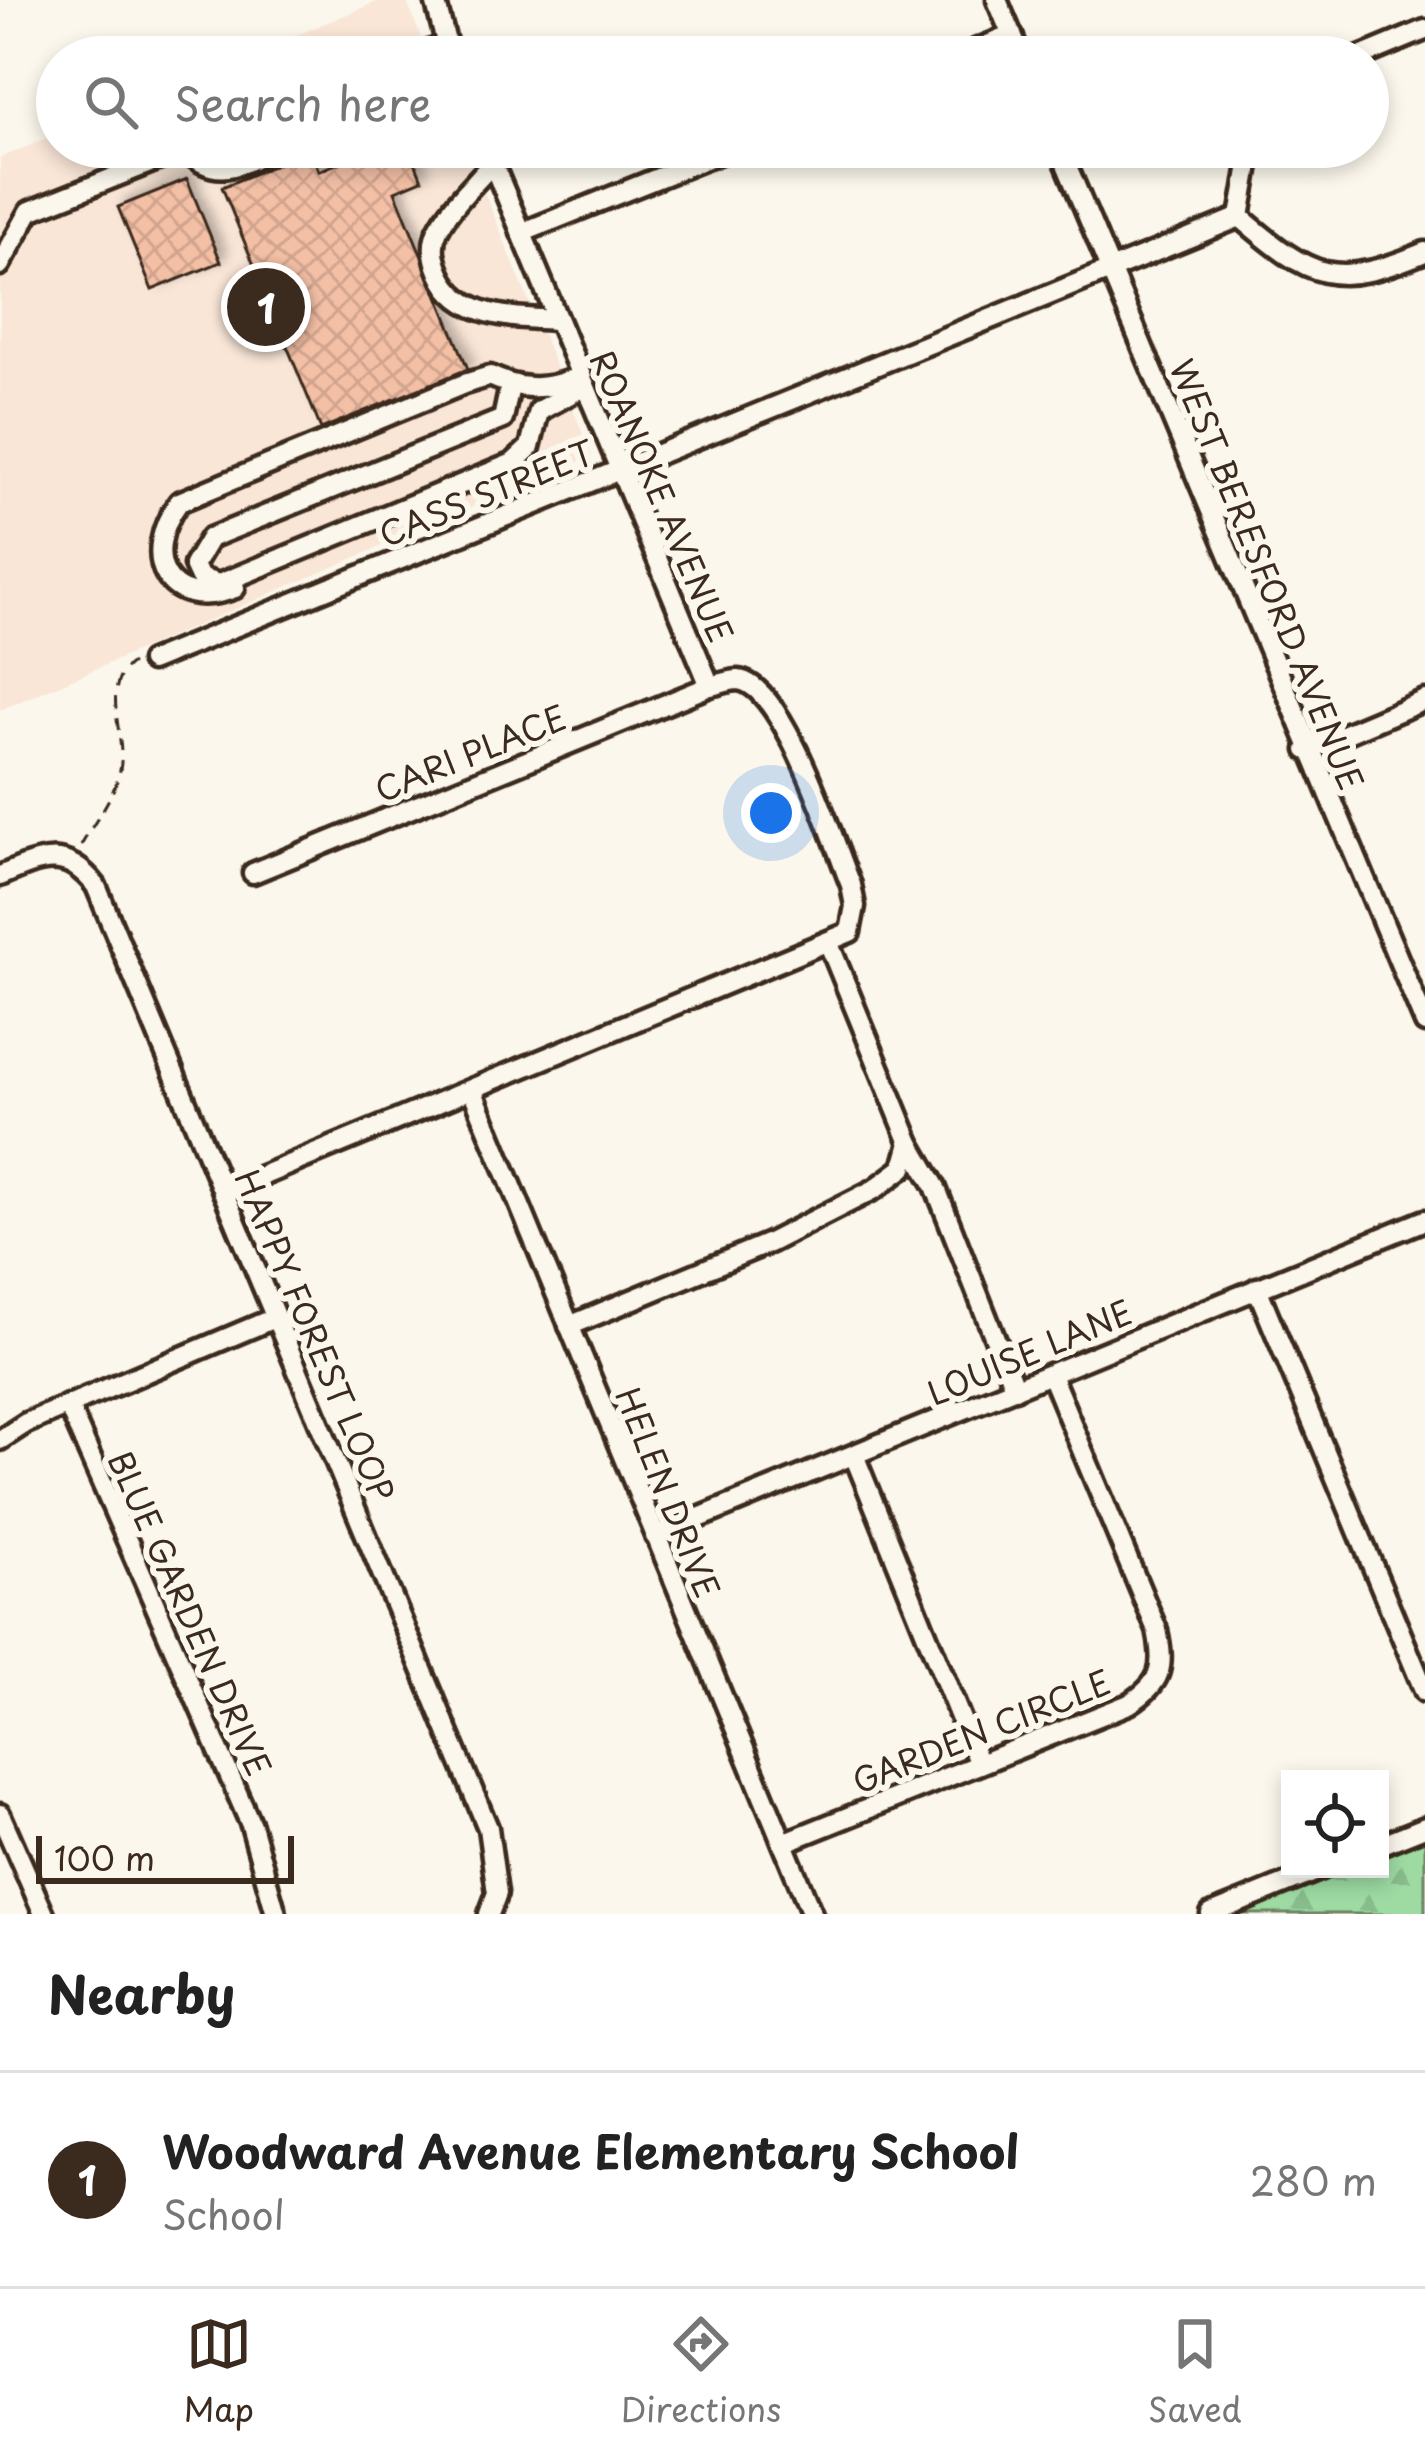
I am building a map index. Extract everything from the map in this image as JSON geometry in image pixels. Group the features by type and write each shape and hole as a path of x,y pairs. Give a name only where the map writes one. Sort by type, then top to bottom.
{"street":[{"path":"435,0 443,36"},
{"path":"997,0 1012,35"},
{"path":"1389,45 1425,30"},
{"path":"0,265 30,211 140,168"},
{"path":"480,168 433,242 442,278 465,306 508,317 557,320"},
{"name":"ROANOKE AVENUE","path":"494,168 710,686 739,680 757,689 779,713 851,885 855,906 850,932 830,944"},
{"path":"521,233 683,168"},
{"name":"WEST BERESFORD AVENUE","path":"1068,168 1307,750 1418,988 1425,1023"},
{"path":"1248,168 1240,218 1294,264 1360,276 1425,252"},
{"name":"CASS STREET","path":"151,661 1240,218"},
{"path":"490,376 510,386 542,388 583,381 539,411 530,447 513,463 205,597 176,586 157,550 160,527 178,502 464,384 490,376"},
{"path":"305,557 219,584 200,578 194,565 210,538 503,419 510,386"},
{"path":"305,557 320,590"},
{"name":"CARI PLACE","path":"253,873 710,686"},
{"path":"1307,750 1425,700"},
{"name":"HAPPY FOREST LOOP","path":"0,876 55,858 79,864 96,886 272,1319 488,1828 497,1892 490,1914"},
{"path":"223,1192 830,944 910,1144 935,1186 1015,1389"},
{"name":"HELEN DRIVE","path":"473,1092 812,1914"},
{"path":"569,1326 769,1243 875,1189 903,1168 910,1144"},
{"name":"LOUISE LANE","path":"655,1536 1425,1220"},
{"path":"1257,1288 1425,1692"},
{"path":"0,1440 68,1405 272,1319"},
{"name":"GARDEN CIRCLE","path":"782,1843 1129,1704 1151,1690 1164,1665 1156,1630 1051,1375"},
{"name":"BLUE GARDEN DRIVE","path":"68,1405 251,1825 277,1914"},
{"path":"854,1456 979,1764"},
{"path":"0,1814 44,1914"},
{"path":"1389,1841 1425,1827"},
{"path":"1211,1914 1300,1878"}],"path":[{"path":"81,846 121,768 119,679 126,665 151,661"}],"shaded area":[{"path":"381,0 406,0 421,36 294,36"},
{"path":"36,143 36,168 475,168 592,456 0,710 0,158"}],"green space":[{"path":"1425,1836 1425,1914 1235,1914 1323,1878 1389,1878 1389,1851"}],"building":[{"path":"267,168 417,168 422,180 395,191 468,369 321,429 222,187"},
{"path":"187,179 221,262 152,290 118,207"}],"place":[{"name":"Woodward Avenue Elementary School","path":"266,307"}]}
